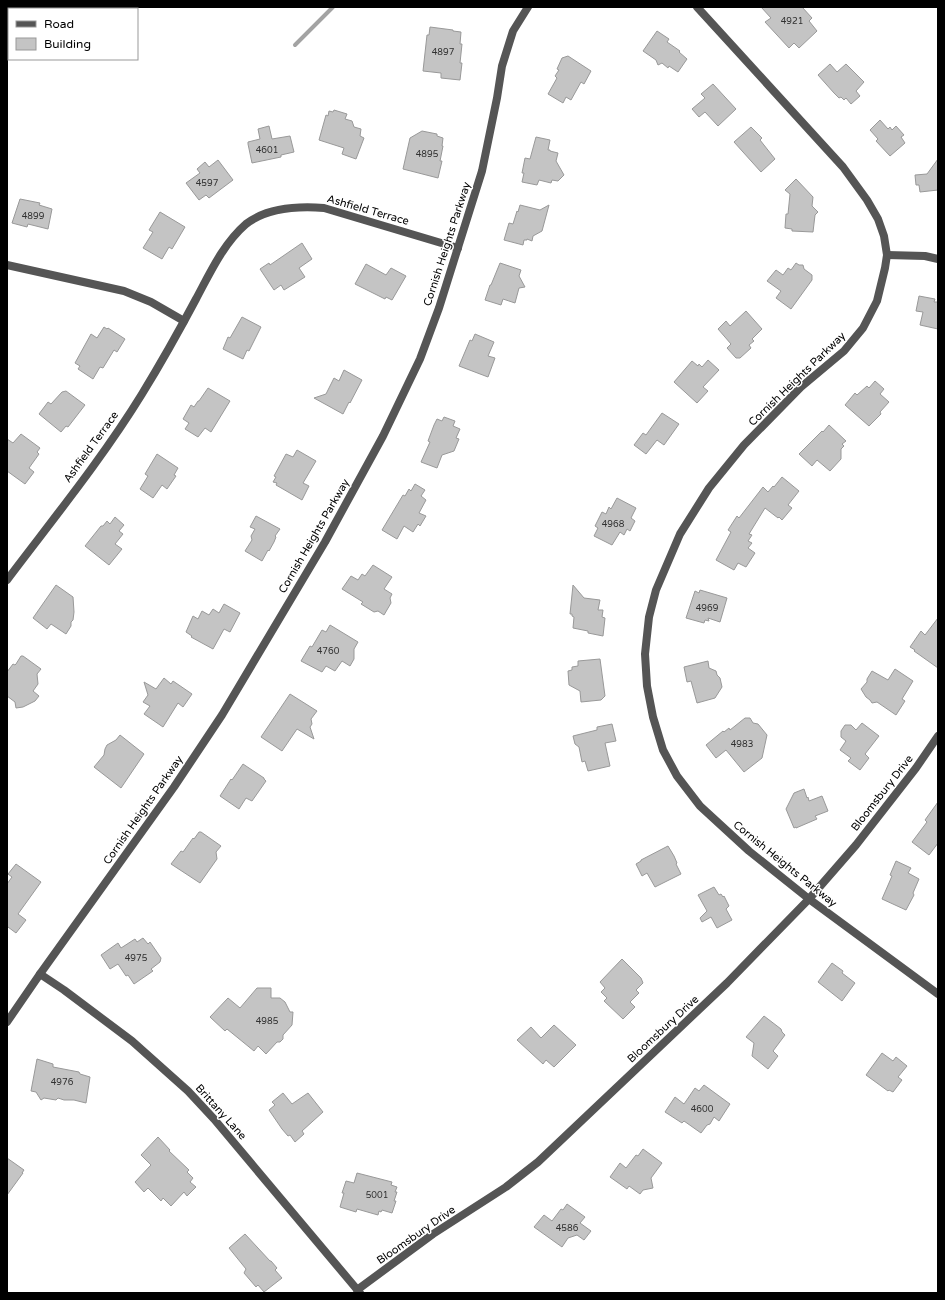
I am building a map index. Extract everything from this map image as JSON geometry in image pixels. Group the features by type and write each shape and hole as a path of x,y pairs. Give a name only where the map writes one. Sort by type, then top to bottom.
{"street":[{"name":"Cornish Heights Parkway","path":"7,1022 174,787 222,714 325,542 383,436 420,359 438,308 482,171 502,66 513,31 528,7"},
{"name":"Cornish Heights Parkway","path":"697,7 843,167 867,200 878,219 884,236 887,255 877,301 863,328 844,351 801,387 744,445 709,488 680,534 656,590 649,617 645,654 647,686 653,717 663,750 677,776 700,806 749,851 810,899 938,994"},
{"name":"Ashfield Terrace","path":"7,580 103,452 142,394 224,248 246,225 260,215 283,208 324,208 458,248"},
{"path":"887,255 925,256 938,259"},
{"path":"7,265 124,291 151,302 184,321"},
{"name":"Bloomsbury Drive","path":"358,1292 433,1234 506,1187 538,1162 727,983 810,899 916,768 938,736"},
{"name":"Brittany Lane","path":"40,974 132,1041 188,1091 214,1119 358,1292"}],"building":[{"path":"761,7 802,7 812,18 809,21 817,31 799,48 794,43 789,48 765,22 771,18"},
{"path":"430,27 461,32 460,44 462,44 460,63 462,63 460,80 441,78 441,73 423,71 427,35 429,35"},
{"path":"657,31 669,39 667,42 680,51 679,52 687,59 678,72 669,66 668,68 662,63 658,65 656,60 643,51"},
{"path":"568,56 591,71 584,84 581,82 571,100 566,97 563,103 548,94 557,78 555,76 559,70 557,69 562,58"},
{"path":"830,64 837,72 846,64 864,82 856,91 860,96 851,104 846,98 844,100 841,97 839,98 818,75"},
{"path":"713,84 736,109 718,126 705,112 699,117 692,109 705,98 701,94"},
{"path":"334,110 347,114 345,119 352,121 354,127 361,129 360,136 364,138 356,159 342,154 344,148 319,140 326,115 328,116 329,111 333,112"},
{"path":"880,120 888,129 890,127 892,130 896,126 904,135 901,137 905,143 890,156 876,141 878,139 870,130"},
{"path":"269,126 272,139 290,136 294,152 281,155 281,157 252,163 248,142 260,139 258,129"},
{"path":"751,127 762,138 760,140 775,159 761,172 734,142"},
{"path":"422,131 437,134 437,136 443,138 440,161 442,161 438,178 403,169 410,138"},
{"path":"536,137 550,140 548,150 558,153 556,161 564,175 558,181 552,180 551,183 539,180 537,185 522,182 525,158 530,159"},
{"path":"938,159 938,190 920,192 919,185 916,185 915,175 927,174"},
{"path":"218,160 233,180 209,198 206,195 199,200 186,183 200,173 197,169 205,162 209,167"},
{"path":"796,179 813,197 812,206 818,212 815,215 813,232 792,231 792,229 785,228 790,194 785,190"},
{"path":"20,199 40,203 39,205 52,209 48,229 28,224 27,227 12,223"},
{"path":"520,205 540,210 549,205 542,231 533,236 532,241 527,239 524,240 523,245 504,240 509,223 513,224"},
{"path":"160,212 185,227 172,249 169,247 162,259 143,248 153,232 149,230"},
{"path":"302,243 312,259 299,268 305,277 284,290 281,285 274,290 260,269 269,263 270,265"},
{"path":"500,263 521,270 519,276 525,287 519,288 515,303 503,299 501,305 485,300"},
{"path":"796,263 803,265 804,269 812,275 812,280 791,309 776,298 781,291 767,281 776,270 783,275 788,268 791,270"},
{"path":"366,264 386,275 391,268 406,276 392,300 386,297 385,299 355,284"},
{"path":"919,296 935,299 934,302 938,302 938,329 920,325 923,312 916,311"},
{"path":"746,311 762,329 752,339 754,341 749,345 751,348 740,358 736,358 727,348 731,344 718,329 726,321 730,326"},
{"path":"242,317 261,327 249,351 247,350 243,359 223,349 228,337 230,338"},
{"path":"104,327 125,339 117,352 114,350 103,368 100,367 93,379 78,369 80,366 75,363 91,334 97,338"},
{"path":"475,334 494,342 488,356 495,358 488,377 459,366 470,340 472,341"},
{"path":"708,360 719,370 703,387 708,391 697,403 674,382 692,361 698,366 699,364 702,367"},
{"path":"344,370 362,380 343,414 314,398 326,394 334,378 339,381"},
{"path":"875,381 884,389 880,394 889,402 880,412 881,414 869,426 845,405 855,393 857,395 867,386 869,388"},
{"path":"208,388 230,401 211,432 205,428 198,437 185,429 189,423 183,419 191,405 194,407"},
{"path":"66,391 85,405 68,427 66,426 61,432 39,414 48,402 51,404 62,392"},
{"path":"662,413 679,424 664,445 657,440 646,454 634,445 643,433 646,435"},
{"path":"444,417 455,421 453,426 460,429 456,438 459,439 454,451 442,455 437,468 421,462 430,442 428,441 437,419 442,421"},
{"path":"829,425 846,441 842,444 844,446 841,449 841,459 830,471 817,460 812,466 799,454"},
{"path":"21,434 40,448 37,452 39,454 29,468 34,472 25,484 7,471 7,439 13,443"},
{"path":"297,450 316,461 303,483 309,486 302,500 276,485 277,483 273,482 276,477 274,476 286,454 293,457"},
{"path":"157,454 178,468 174,475 176,476 167,489 162,485 153,498 140,489 148,476 145,474"},
{"path":"782,477 799,491 788,505 792,508 782,520 765,508 749,534 752,535 748,541 752,543 748,548 755,553 746,567 738,563 734,570 716,560 731,532 728,530 737,516 739,518 763,487 768,492"},
{"path":"415,484 425,490 421,496 426,500 419,513 426,516 420,526 418,524 413,532 404,526 397,539 382,530 403,495 405,496 409,489 411,491"},
{"path":"617,498 636,508 631,518 635,521 630,531 627,529 624,535 620,532 612,545 594,536 598,528 595,526 602,512 606,514 609,507 611,509"},
{"path":"256,516 280,529 262,561 245,551 252,540 251,536 255,529 250,527"},
{"path":"115,517 124,525 119,531 123,534 115,544 122,549 109,565 85,546 101,526 103,526 107,521 110,524"},
{"path":"373,565 392,577 384,589 392,594 390,598 391,603 384,615 378,611 374,612 361,604 363,602 342,589 351,576 358,580 362,574 365,576"},
{"path":"56,585 73,597 73,620 66,634 51,624 47,629 33,618"},
{"path":"573,585 584,598 600,600 598,610 603,610 602,617 605,618 603,636 573,628 574,617 570,614"},
{"path":"700,590 727,598 720,622 708,618 709,621 705,620 704,623 686,618 695,591 699,593"},
{"path":"224,604 240,613 230,632 224,629 213,649 191,637 192,636 186,632 193,616 198,619 202,611 209,615 213,609 219,613"},
{"path":"938,618 938,668 910,647 921,631 925,635"},
{"path":"330,625 358,642 354,649 354,659 350,666 342,661 335,671 326,666 322,672 301,661 310,646 312,647 322,630 326,632"},
{"path":"21,656 41,669 37,674 38,684 33,691 39,696 35,701 23,707 16,708 15,702 7,696 7,672 13,664 16,664"},
{"path":"600,659 605,696 601,700 581,702 580,691 569,685 568,671 572,670 572,667 578,666 578,661"},
{"path":"708,661 709,668 716,671 720,678 722,687 715,698 697,703 691,681 687,682 684,667"},
{"path":"895,669 913,681 902,699 905,701 896,715 877,702 872,703 861,689 867,682 867,679 872,671 888,680"},
{"path":"164,678 171,684 173,681 192,694 183,707 178,703 163,727 144,714 150,706 143,702 148,695 144,682 156,689"},
{"path":"290,694 317,711 311,719 312,724 310,727 314,739 297,729 282,751 261,737"},
{"path":"745,718 750,718 753,723 758,724 767,735 762,758 744,772 726,750 716,758 706,745 723,731 724,732 729,728 730,730"},
{"path":"862,723 879,736 865,754 869,758 860,770 848,761 851,758 840,750 846,741 841,737 841,731 845,725 851,725 856,730"},
{"path":"612,724 616,741 605,743 610,766 588,771 585,761 582,762 579,747 575,744 573,736 597,730 597,727"},
{"path":"120,735 144,754 121,788 94,767 104,755 107,745 116,740"},
{"path":"243,764 264,778 266,781 252,801 246,798 239,809 220,796"},
{"path":"804,789 809,801 822,796 828,811 815,816 817,819 794,828 786,809 794,793"},
{"path":"938,802 938,843 929,855 912,842 927,822 925,820"},
{"path":"199,832 221,846 216,852 217,859 200,883 171,864"},
{"path":"668,846 674,856 681,874 655,887 647,873 642,876 636,864"},
{"path":"896,861 911,868 908,873 919,879 913,893 914,895 906,910 882,899 892,876 890,875"},
{"path":"16,864 41,882 18,914 26,920 16,933 8,927 7,929 7,884 12,877 8,874"},
{"path":"714,887 719,895 721,894 723,897 724,896 729,906 726,909 732,920 717,928 711,917 702,922 700,918 707,911 698,895"},
{"path":"143,938 148,944 150,942 161,958 160,962 151,969 153,971 134,984 128,975 126,976 118,964 110,969 101,955 118,943 121,948 135,939 137,942"},
{"path":"622,959 641,978 643,983 636,990 639,993 630,1002 635,1007 623,1019 604,1001 607,998 601,992 605,988 600,982"},
{"path":"832,963 855,983 842,1001 818,982"},
{"path":"257,988 271,988 271,998 280,998 285,1002 290,1012 293,1012 292,1025 283,1035 283,1039 280,1042 277,1042 266,1054 258,1046 254,1051 227,1029 225,1031 210,1017 228,998 240,1008"},
{"path":"764,1016 781,1029 785,1035 773,1051 778,1056 768,1069 752,1056 754,1043 746,1037"},
{"path":"554,1025 576,1045 554,1067 546,1060 543,1064 517,1040 531,1027 541,1038"},
{"path":"882,1053 893,1061 896,1057 907,1066 898,1077 902,1080 893,1092 888,1091 866,1075"},
{"path":"37,1059 53,1064 53,1067 79,1072 80,1074 90,1077 86,1103 58,1098 56,1100 44,1098 41,1100 36,1092 31,1091"},
{"path":"704,1085 730,1104 719,1121 714,1117 710,1124 707,1125 701,1133 684,1121 682,1123 665,1112 675,1097 684,1104 695,1088 699,1091"},
{"path":"283,1093 292,1104 308,1093 323,1112 302,1131 304,1134 295,1142 290,1135 288,1136 282,1129 269,1110 275,1105 272,1102"},
{"path":"158,1137 170,1150 169,1151 189,1170 187,1172 193,1178 190,1182 196,1187 187,1196 184,1192 171,1206 163,1198 161,1201 148,1188 144,1192 135,1182 151,1165 141,1155"},
{"path":"643,1149 662,1163 651,1178 653,1188 643,1190 640,1194 629,1186 627,1189 610,1177 620,1163 626,1168 636,1155 638,1156"},
{"path":"7,1158 24,1170 7,1195"},
{"path":"357,1173 392,1182 391,1185 397,1187 394,1201 396,1201 392,1213 382,1210 381,1212 379,1211 378,1215 357,1209 356,1212 340,1207 346,1181 354,1183"},
{"path":"567,1204 585,1217 580,1223 591,1231 584,1240 577,1235 568,1238 562,1247 534,1227 544,1215 552,1221"},
{"path":"245,1234 277,1268 275,1270 282,1278 264,1292 258,1285 256,1287 244,1273 246,1269 229,1248"}],"waterway":[{"path":"295,45 333,7"}]}
